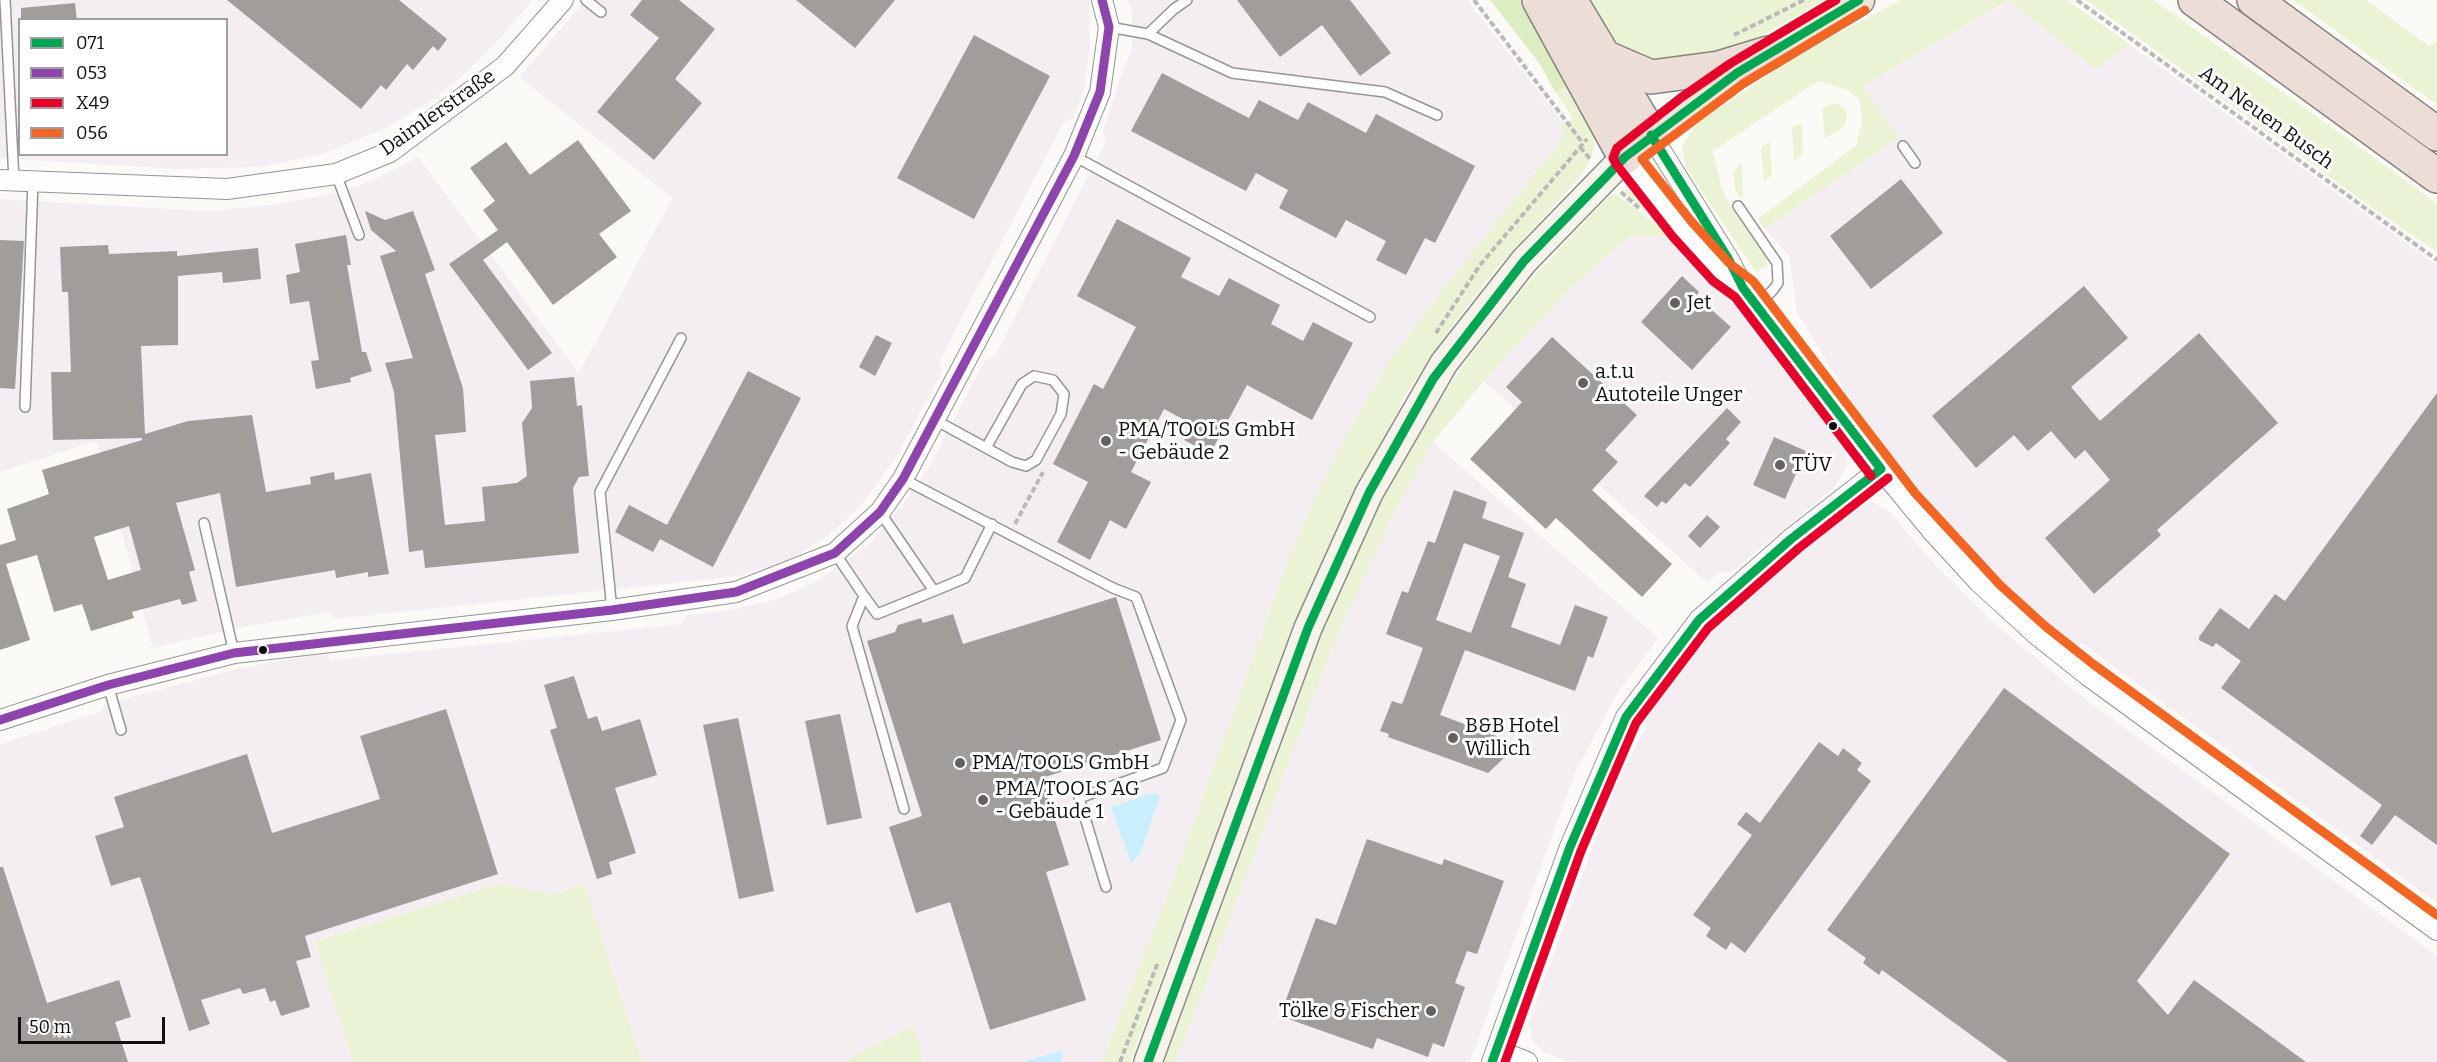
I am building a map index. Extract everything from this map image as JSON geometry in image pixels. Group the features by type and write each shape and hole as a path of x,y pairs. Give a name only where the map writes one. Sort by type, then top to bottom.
{"highway":[{"path":"1539,0 1625,157"},
{"path":"1570,0 1651,135"},
{"path":"2195,0 2437,176"},
{"path":"2254,0 2437,134"},
{"path":"1602,56 1651,77 1719,68 1768,53"}],"main road":[{"path":"1148,1062 1308,628 1369,494 1444,363 1524,261 1625,157 1704,96 1768,53 1859,0"}],"street":[{"name":"Daimlerstraße","path":"16,181 227,189 336,174 390,152 505,66 562,0"},
{"path":"0,720 108,685 234,653 612,610 736,592 835,553 880,512 903,479 1074,156 1100,92 1109,27 1102,0"},
{"path":"1651,135 1729,260 1743,288 1881,469 1955,557 2037,635 2086,674 2437,930"},
{"path":"1625,157 1682,229 1721,272 1743,288"},
{"path":"1527,1062 1494,1056 1570,847 1626,717 1699,620 1791,539 1881,469"}],"lane":[{"path":"5,0 16,181 25,408"},
{"path":"586,0 601,12"},
{"path":"1148,34 1174,9 1188,0"},
{"path":"1109,27 1148,34 1232,73 1385,92 1437,115"},
{"path":"1903,146 1915,163"},
{"path":"1074,156 1370,317"},
{"path":"336,174 359,235"},
{"path":"1738,206 1777,263 1778,283 1756,306"},
{"path":"612,610 600,492 681,338"},
{"path":"935,420 986,448 1012,462 1026,466 1036,460 1061,414 1064,394 1053,380 1035,376 1022,384 986,448"},
{"path":"903,479 1113,588 1136,597 1181,720 1163,768 1079,798 1106,887"},
{"path":"880,512 934,591"},
{"path":"204,523 234,653"},
{"path":"835,553 877,614 965,578 992,524"},
{"path":"864,596 852,626 904,809"},
{"path":"108,685 121,730"}],"path":[{"path":"1474,0 1582,142"},
{"name":"Am Neuen Busch","path":"2077,0 2437,260"},
{"path":"1010,534 1046,466 1036,460"}],"shaded area":[{"path":"0,0 533,0 500,38 461,77 434,99 386,128 323,154 260,167 177,169 0,158"},
{"path":"586,0 1089,0 1090,46 1085,84 1074,118 1064,122 939,362 942,371 897,456 861,506 828,536 791,559 740,576 336,619 330,612 233,629 153,648 97,441 0,472 0,199 207,211 273,205 335,193 371,181 418,157 579,373 672,198 519,77"},
{"path":"1128,0 1467,0 1562,121 1563,138 1392,358 1352,425 1317,494 1288,561 1174,877 1102,1062 1061,1062 1063,1054 1060,1051 1022,1062 923,1062 915,1025 842,1062 642,1062 585,885 552,895 501,883 315,942 353,1062 0,1062 0,744 100,712 105,704 241,668 323,652 331,660 681,624 687,615 736,609 780,598 820,579 868,545 909,497 928,468 985,360 995,356 1106,141 1103,131 1123,70 1132,51 1132,12"},
{"path":"2010,0 2096,69 2129,44 2437,265 2437,903 2083,644 2072,645 2012,593 1917,491 1849,398 1797,312 1789,255 1765,229 1898,138 1863,86"},
{"path":"1639,235 1667,238 1746,315 1845,443 1847,466 1833,489 1730,573 1719,572 1707,583 1484,381 1567,291 1628,238"},
{"path":"1433,442 1658,638 1615,697 1575,773 1470,1062 1176,1062 1333,645 1390,521"},
{"path":"1873,502 1889,511 1937,567 1988,618 2085,699 2437,956 2437,1062 1570,1062 1543,1052 1532,1040 1529,1022 1600,826 1622,773 1646,727 1644,715 1680,666 1720,621 1778,568 1856,507"}],"green space":[{"path":"1490,0 1520,0 1567,84 1555,92 1540,64"},
{"path":"1583,0 1826,0 1768,32 1723,52 1675,69 1621,56"},
{"path":"1901,0 2009,0 1863,86 1898,138 1765,229 1758,219 1857,145 1862,120 1860,100 1848,90 1818,81 1713,151 1722,190 1766,257 1767,266 1756,272 1686,168 1682,146 1698,123 1799,54"},
{"path":"2009,0 2067,0 2129,44 2096,70"},
{"path":"2086,0 2154,0 2419,190 2437,204 2437,252 2377,211"},
{"path":"2293,0 2366,0 2429,46 2437,42 2437,105"},
{"path":"1567,84 1593,129 1595,144 1589,164 1574,184 1497,268 1455,322 1405,396 1342,521 1292,636 1130,1062 1102,1062 1174,877 1288,561 1317,494 1352,425 1392,358 1563,138 1562,121 1565,123 1573,118 1555,92"},
{"path":"1835,103 1844,107 1847,116 1846,123 1838,132 1825,138 1822,108"},
{"path":"1802,123 1803,155 1794,160 1792,127"},
{"path":"1770,142 1772,175 1764,181 1761,148"},
{"path":"1742,163 1743,199 1736,192 1733,175 1738,165"},
{"path":"1625,190 1641,195 1663,218 1644,209 1628,197"},
{"path":"1616,194 1668,233 1667,238 1639,235 1628,238 1615,249 1567,291 1484,381 1433,442 1390,521 1333,645 1176,1062 1156,1062 1317,639 1389,482 1419,431 1467,360 1520,291 1610,195"},
{"path":"501,883 552,895 585,885 642,1062 353,1062 315,942"},
{"path":"915,1025 923,1062 842,1062"}],"water":[{"path":"1153,793 1160,796 1140,854 1131,862 1111,807"},
{"path":"1060,1051 1063,1054 1061,1062 1022,1062"}],"building":[{"path":"227,0 399,0 447,39 438,51 433,46 413,70 407,64 386,90 381,85 361,109"},
{"path":"642,0 679,0 715,29 675,79 702,103 654,160 597,112 659,38 630,15"},
{"path":"796,0 895,0 855,48"},
{"path":"1237,0 1350,0 1391,53 1360,76 1322,25 1280,57"},
{"path":"75,3 77,18 21,18 21,8"},
{"path":"974,35 1050,76 974,219 897,178"},
{"path":"1162,73 1249,118 1259,100 1298,120 1308,102 1366,133 1376,114 1475,166 1435,243 1425,238 1406,275 1376,260 1386,241 1346,220 1336,238 1279,208 1288,190 1256,173 1246,191 1131,131"},
{"path":"578,140 631,211 599,234 617,257 553,305 507,242 483,260 552,353 528,370 449,264 498,230 483,210 495,201 470,168 506,142 530,175"},
{"path":"1901,179 1943,233 1871,289 1830,236"},
{"path":"365,211 385,220 413,211 435,270 425,274 463,388 466,432 435,435 445,525 485,521 482,487 517,483 527,476 522,423 532,408 530,381 574,377 577,406 582,405 589,476 579,477 573,488 579,553 425,568 423,550 409,552 394,392 385,363 413,358 380,256 396,251 371,230"},
{"path":"1117,219 1191,258 1181,277 1219,296 1229,278 1280,305 1271,324 1303,341 1313,322 1353,343 1312,420 1247,385 1210,454 1184,440 1192,424 1164,409 1131,472 1151,482 1126,529 1110,520 1090,560 1057,542 1088,482 1053,464 1094,384 1103,389 1136,327 1077,296"},
{"path":"346,235 351,265 347,265 362,352 366,352 372,371 350,378 351,382 316,389 311,361 319,360 309,301 290,304 286,275 300,272 295,244"},
{"path":"0,240 24,241 15,389 0,388"},
{"path":"108,245 109,254 177,251 177,256 258,248 261,279 223,283 222,272 178,276 178,345 141,346 145,434 188,421 252,415 266,492 311,484 310,477 334,472 335,480 371,473 389,574 368,577 368,572 336,578 335,570 236,587 220,493 176,503 195,570 189,572 197,601 182,605 180,599 132,612 134,618 91,631 82,604 54,612 37,555 6,564 30,640 0,650 0,545 16,540 7,509 49,494 42,470 142,440 142,438 53,440 51,372 71,372 68,292 62,292 60,247","holes":["129,526 141,570 108,580 94,537"]},
{"path":"1682,276 1699,292 1696,296 1731,327 1692,370 1641,322"},
{"path":"2084,286 2128,338 2071,387 2100,421 2199,333 2278,423 2157,530 2161,535 2094,594 2045,538 2110,480 2085,450 2075,459 2051,431 2028,451 2014,435 1976,468 1932,416"},
{"path":"876,335 892,343 875,376 859,367"},
{"path":"1552,337 1637,415 1605,450 1618,462 1592,490 1672,564 1642,597 1556,518 1546,529 1470,459 1522,402 1506,387"},
{"path":"748,371 801,398 713,567 660,539 653,552 615,532 629,505 667,525"},
{"path":"2437,393 2437,845 2395,815 2372,845 2360,836 2382,805 2221,688 2241,661 2216,643 2213,647 2199,640 2199,637 2220,608 2249,629 2275,594 2285,601"},
{"path":"1727,408 1741,422 1726,439 1730,443 1690,487 1685,483 1666,504 1662,501 1657,507 1644,496"},
{"path":"1774,437 1806,451 1785,499 1753,485"},
{"path":"1454,490 1487,502 1482,518 1524,533 1508,577 1526,584 1511,627 1560,645 1575,605 1608,617 1593,658 1588,656 1575,691 1465,650 1440,715 1502,738 1504,758 1488,773 1388,737 1389,734 1380,731 1392,701 1401,704 1403,702 1423,648 1386,634 1402,591 1408,593 1428,541 1435,543","holes":["1464,543 1500,556 1471,633 1436,620"]},
{"path":"1707,515 1720,527 1700,548 1688,536"},
{"path":"1116,597 1161,740 1042,778 1069,865 1046,872 1086,1000 990,1030 950,902 916,913 889,827 922,816 867,641 895,632 898,625 921,618 923,623 953,614 963,644"},
{"path":"574,676 588,719 597,716 602,731 640,719 657,775 615,788 636,853 609,862 612,874 597,879 550,730 557,728 544,685"},
{"path":"2004,688 2230,854 2137,981 2168,1015 2194,980 2306,1062 2008,1062 1882,970 1879,975 1863,963 1866,958 1827,930"},
{"path":"446,709 498,874 305,936 311,957 296,961 310,1007 281,1016 275,1000 270,1002 265,988 243,994 240,988 201,1000 210,1024 189,1031 140,877 111,886 95,836 124,827 114,797 247,754 272,833 380,799 360,736"},
{"path":"840,714 862,818 827,825 805,721"},
{"path":"738,718 774,891 739,899 703,725"},
{"path":"1819,742 1838,756 1843,748 1862,763 1857,770 1871,781 1745,953 1731,942 1726,950 1706,936 1711,928 1693,915 1752,835 1737,824 1746,812 1760,823"},
{"path":"1367,839 1442,865 1444,859 1504,881 1477,954 1467,951 1455,983 1465,987 1444,1047 1433,1043 1428,1057 1377,1038 1373,1049 1280,1016 1316,918 1336,925"},
{"path":"0,867 3,867 47,1003 119,980 131,1017 115,1022 128,1062 0,1062"}],"transit line":[{"name":"053","path":"0,720 108,685 234,653 612,610 736,592 835,553 880,512 903,479 1074,156 1100,92 1109,27 1102,0"},
{"name":"X49","path":"1836,0 1731,63 1682,97 1617,148 1613,158 1673,237 1713,281 1735,297 1871,476"},
{"name":"071","path":"1148,1062 1308,628 1369,493 1433,379 1524,261 1625,157 1737,73 1859,0"},
{"name":"056","path":"1865,10 1744,83 1642,159 1691,221 1729,263 1753,281 1915,493 2000,585 2045,626 2093,664 2437,915"},
{"name":"071","path":"1651,135 1729,260 1743,288 1881,469"},
{"name":"071","path":"1492,1062 1570,847 1626,717 1699,620 1791,539 1881,469"},
{"name":"X49","path":"1505,1062 1581,851 1636,723 1708,628 1799,548 1888,478"}],"place":[{"name":"Jet","path":"1675,303"},
{"name":"a.t.u Autoteile Unger","path":"1583,383"},
{"name":"PMA/TOOLS GmbH - Gebäude 2","path":"1106,441"},
{"name":"TÜV","path":"1780,465"},
{"name":"B&B Hotel Willich","path":"1453,738"},
{"name":"PMA/TOOLS GmbH","path":"960,763"},
{"name":"PMA/TOOLS AG - Gebäude 1","path":"983,800"},
{"name":"Tölke & Fischer","path":"1431,1011"}]}
